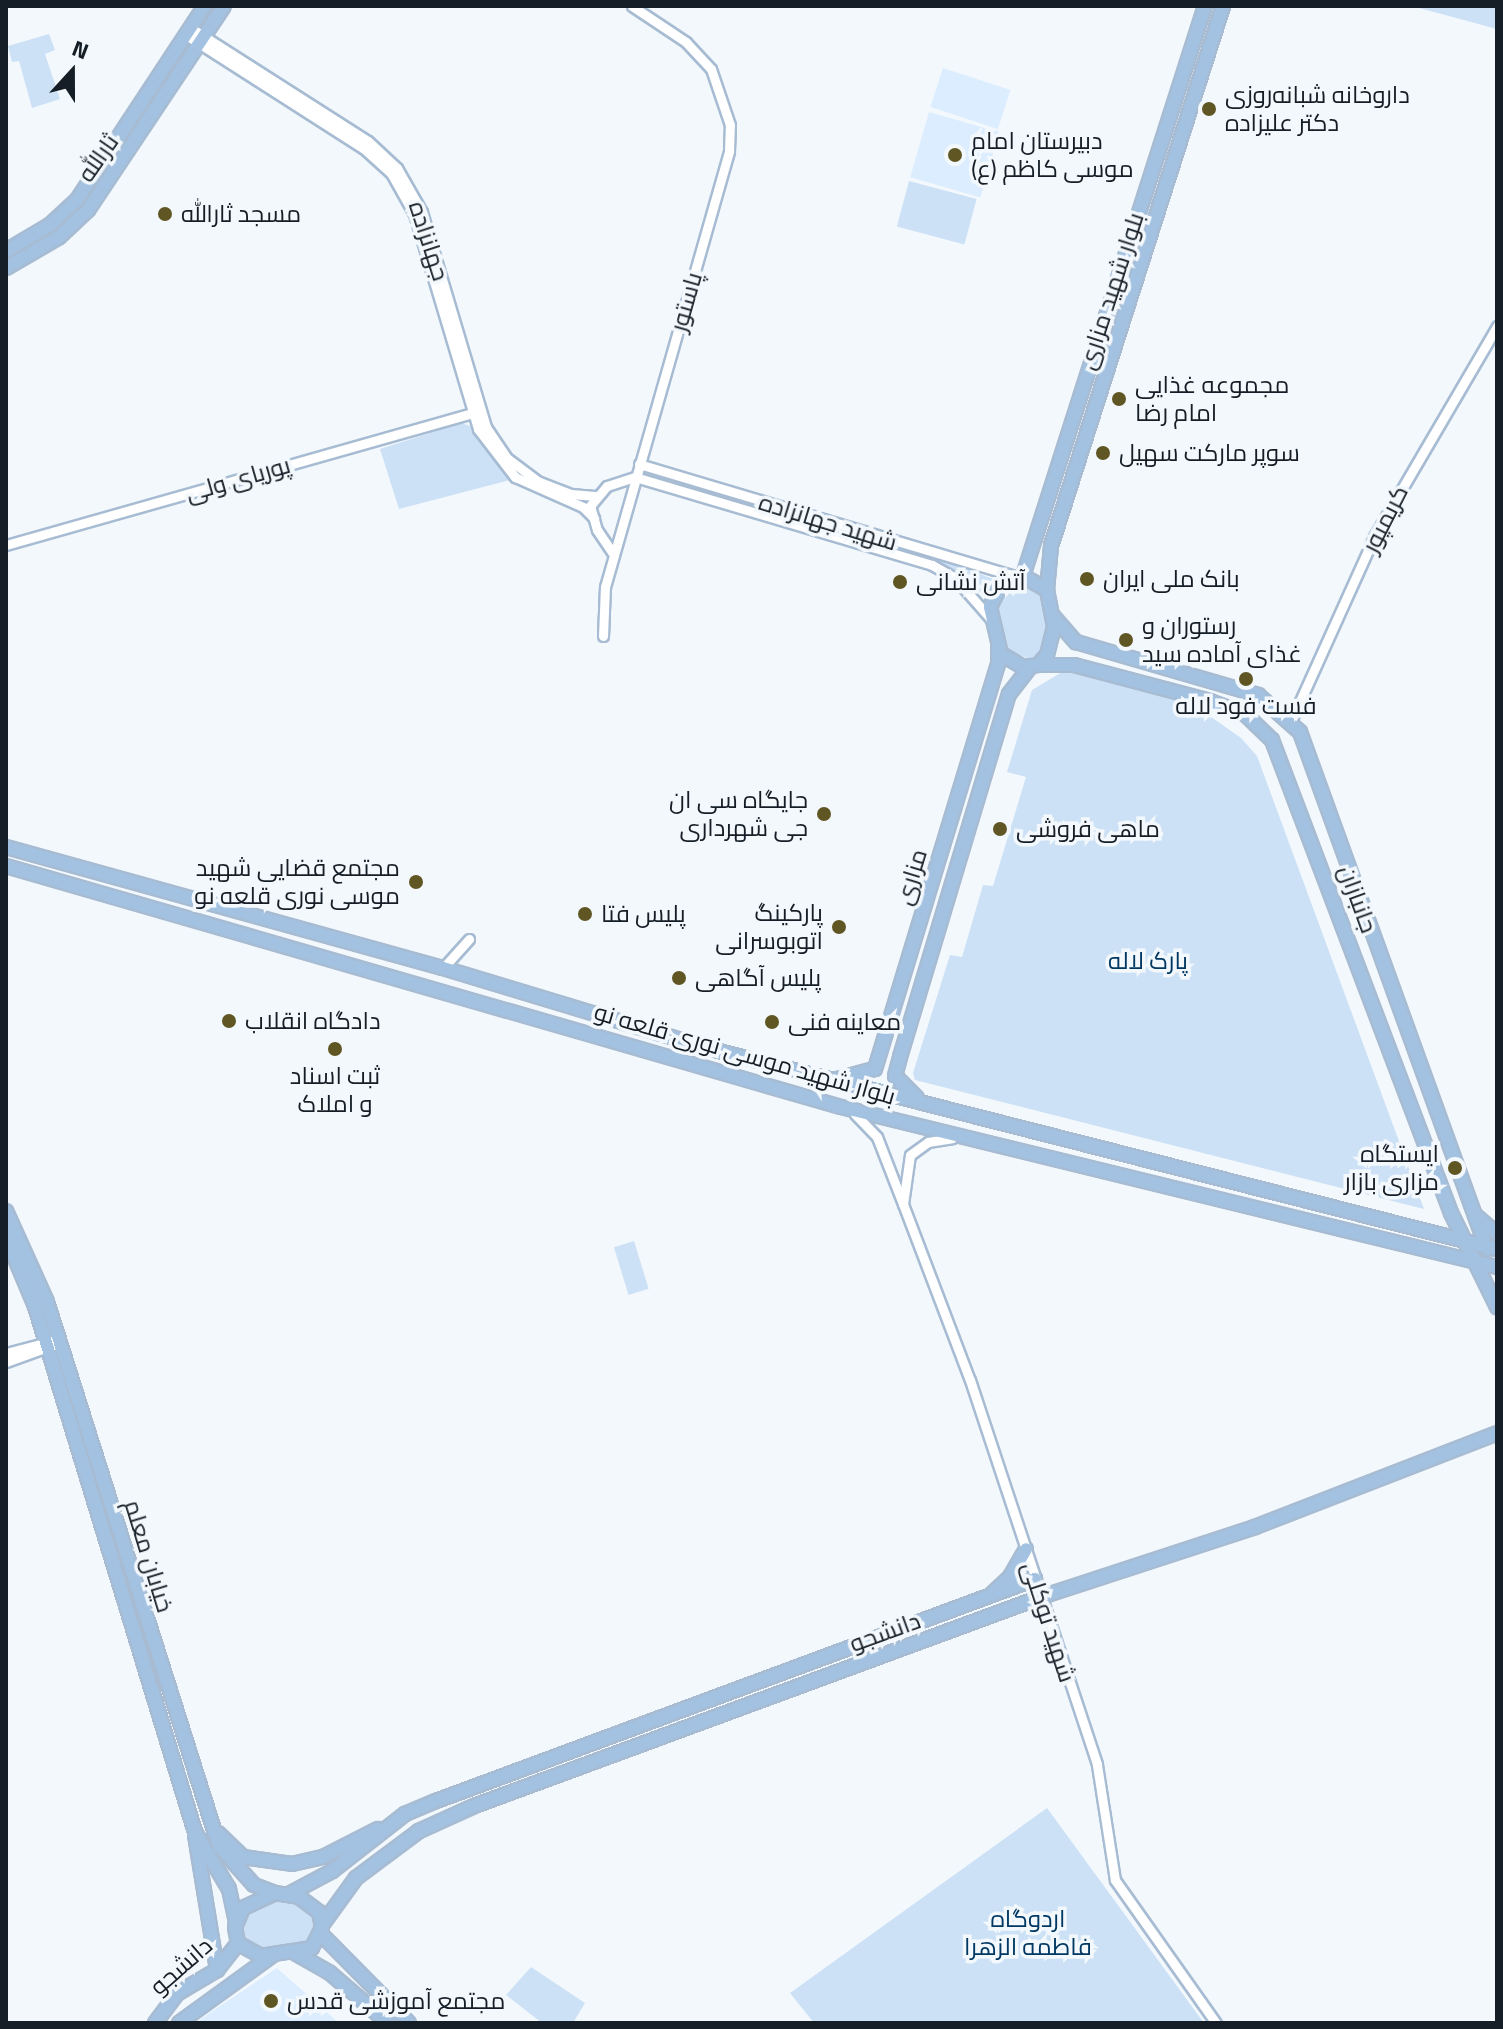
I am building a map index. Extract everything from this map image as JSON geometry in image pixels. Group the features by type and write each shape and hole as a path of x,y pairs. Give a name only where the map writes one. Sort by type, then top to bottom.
{"main road":[{"path":"6,251 50,225 77,200 205,6"},
{"name":"ثارالله","path":"6,268 59,237 88,210 224,6"},
{"name":"بلوار شهید مزاری","path":"1021,576 1140,216 1205,6"},
{"name":"بلوار شهید مزاری","path":"1047,590 1051,546 1223,6"},
{"path":"1140,216 1157,221"},
{"path":"895,1076 1007,701 1051,649 1053,616 1047,590 1021,576 995,591 990,618 998,646 1013,665 1034,666"},
{"path":"1053,616 1076,642 1258,695 1291,721"},
{"name":"مزاری","path":"875,1069 998,663 998,646"},
{"name":"جانبازان","path":"1034,666 1074,665 1228,707 1272,740 1451,1213 1497,1307"},
{"name":"جانبازان","path":"1291,721 1472,1212 1491,1248 1496,1268"},
{"name":"بلوار شهید موسی نوری قلعه نو","path":"6,847 443,968 825,1080 1128,1153 1491,1248"},
{"name":"بلوار شهید موسی نوری قلعه نو","path":"6,866 841,1107 1123,1172 1496,1268"},
{"path":"825,1080 875,1069 895,1076 906,1091 926,1104"},
{"path":"1123,1172 1128,1153"},
{"name":"خیابان معلم","path":"6,1211 34,1264 51,1343 195,1832 229,1889 236,1921"},
{"path":"1472,1212 1497,1234"},
{"path":"1431,1234 1451,1213"},
{"name":"خیابان معلم","path":"6,1237 51,1343 211,1825 233,1865 254,1885 275,1893"},
{"name":"دانشجو","path":"321,1930 356,1878 419,1831 474,1806 1041,1597 1255,1527 1497,1433"},
{"path":"988,1598 1010,1577 1026,1549"},
{"name":"دانشجو","path":"289,1894 344,1863 405,1814 1035,1579"},
{"path":"211,1825 243,1857 292,1864 323,1857 405,1814"},
{"path":"195,1832 217,1970"},
{"path":"344,1863 356,1878"},
{"path":"321,1930 312,1948 295,1953 254,1954 238,1943 236,1921 251,1901 275,1893 289,1894 316,1908 321,1930 375,1993 409,2023"},
{"name":"دانشجو","path":"155,2023 178,1993 217,1970 238,1943"},
{"path":"295,1953 330,1973 388,2023"},
{"name":"دانشجو","path":"179,2023 273,1955"},
{"path":"364,2003 375,1993"}],"street":[{"name":"پاستور","path":"603,636 605,587 729,151 730,125 711,69 686,42 632,6"},
{"name":"جهانزاده","path":"189,32 383,152 408,182 422,212 475,412 487,444 515,477 583,507 594,518"},
{"name":"کریمپور","path":"1291,721 1379,527 1497,326"},
{"name":"جهانزاده","path":"475,412 507,458 523,471 548,487 595,496"},
{"name":"پوریای ولی","path":"6,545 475,412"},
{"name":"شهید جهانزاده","path":"639,464 882,538 1021,576"},
{"name":"شهید جهانزاده","path":"635,477 945,571 990,618"},
{"path":"614,555 590,506 595,496 619,480 635,477"},
{"path":"879,550 882,538"},
{"path":"443,968 469,939"},
{"name":"شهید توکلی","path":"841,1107 870,1126 970,1380 1097,1765 1115,1880 1133,1911 1216,2023"},
{"path":"903,1204 910,1155 944,1137 969,1138"},
{"path":"6,1353 51,1343"},
{"path":"6,1362 51,1343"}],"shaded area":[{"path":"943,68 1011,90 998,129 930,107"},
{"name":"دبیرستان امام موسی کاظم (ع)","path":"929,112 999,132 980,197 910,177"},
{"name":"مجتمع آموزشی قدس","path":"277,1968 339,2023 196,2023 211,2012"}],"green space":[{"path":"1420,6 1496,6 1497,29 1419,8"},
{"path":"49,34 55,50 45,54 60,99 32,108 19,61 12,62 8,46"},
{"path":"909,181 977,199 964,245 897,226"},
{"path":"461,423 470,426 510,480 399,509 380,449"},
{"path":"926,555 993,579 979,593 966,577"},
{"path":"1017,584 1039,592 1044,603 1047,637 1044,650 1030,659 1008,650 996,607 1002,592"},
{"name":"پارک لاله","path":"1067,669 1194,705 1241,738 1257,756 1424,1209 915,1080 913,1073 950,955 962,957 983,885 993,886 1026,777 1007,772 1032,690"},
{"path":"634,1241 649,1289 629,1295 614,1247"},
{"name":"اردوگاه فاطمه الزهرا","path":"1047,1808 1204,2023 814,2023 790,1993"},
{"path":"274,1899 295,1901 312,1915 314,1935 303,1946 262,1950 245,1942 241,1928 247,1913"},
{"path":"531,1967 585,2003 573,2023 542,2023 506,1995"}],"place":[{"name":"داروخانه شبانه‌روزی دکتر علیزاده","path":"1209,109"},
{"name":"دبیرستان امام موسی کاظم (ع)","path":"955,155"},
{"name":"مسجد ثارالله","path":"165,214"},
{"name":"مجموعه غذایی امام رضا","path":"1119,399"},
{"name":"سوپر مارکت سهیل","path":"1103,453"},
{"name":"بانک ملی ایران","path":"1087,579"},
{"name":"آتش نشانی","path":"900,582"},
{"name":"رستوران و غذای آماده سید","path":"1126,640"},
{"name":"فست فود لاله","path":"1246,679"},
{"name":"جایگاه سی ان جی شهرداری","path":"824,814"},
{"name":"ماهی فروشی","path":"1000,829"},
{"name":"مجتمع قضایی شهید موسی نوری قلعه نو","path":"416,882"},
{"name":"پلیس فتا","path":"585,914"},
{"name":"پارکینگ اتوبوسرانی","path":"839,927"},
{"name":"پلیس آگاهی","path":"679,978"},
{"name":"دادگاه انقلاب","path":"229,1021"},
{"name":"معاینه فنی","path":"772,1022"},
{"name":"ثبت اسناد و املاک","path":"335,1049"},
{"name":"ایستگاه مزاری بازار","path":"1455,1168"},
{"name":"مجتمع آموزشی قدس","path":"271,2001"}]}
